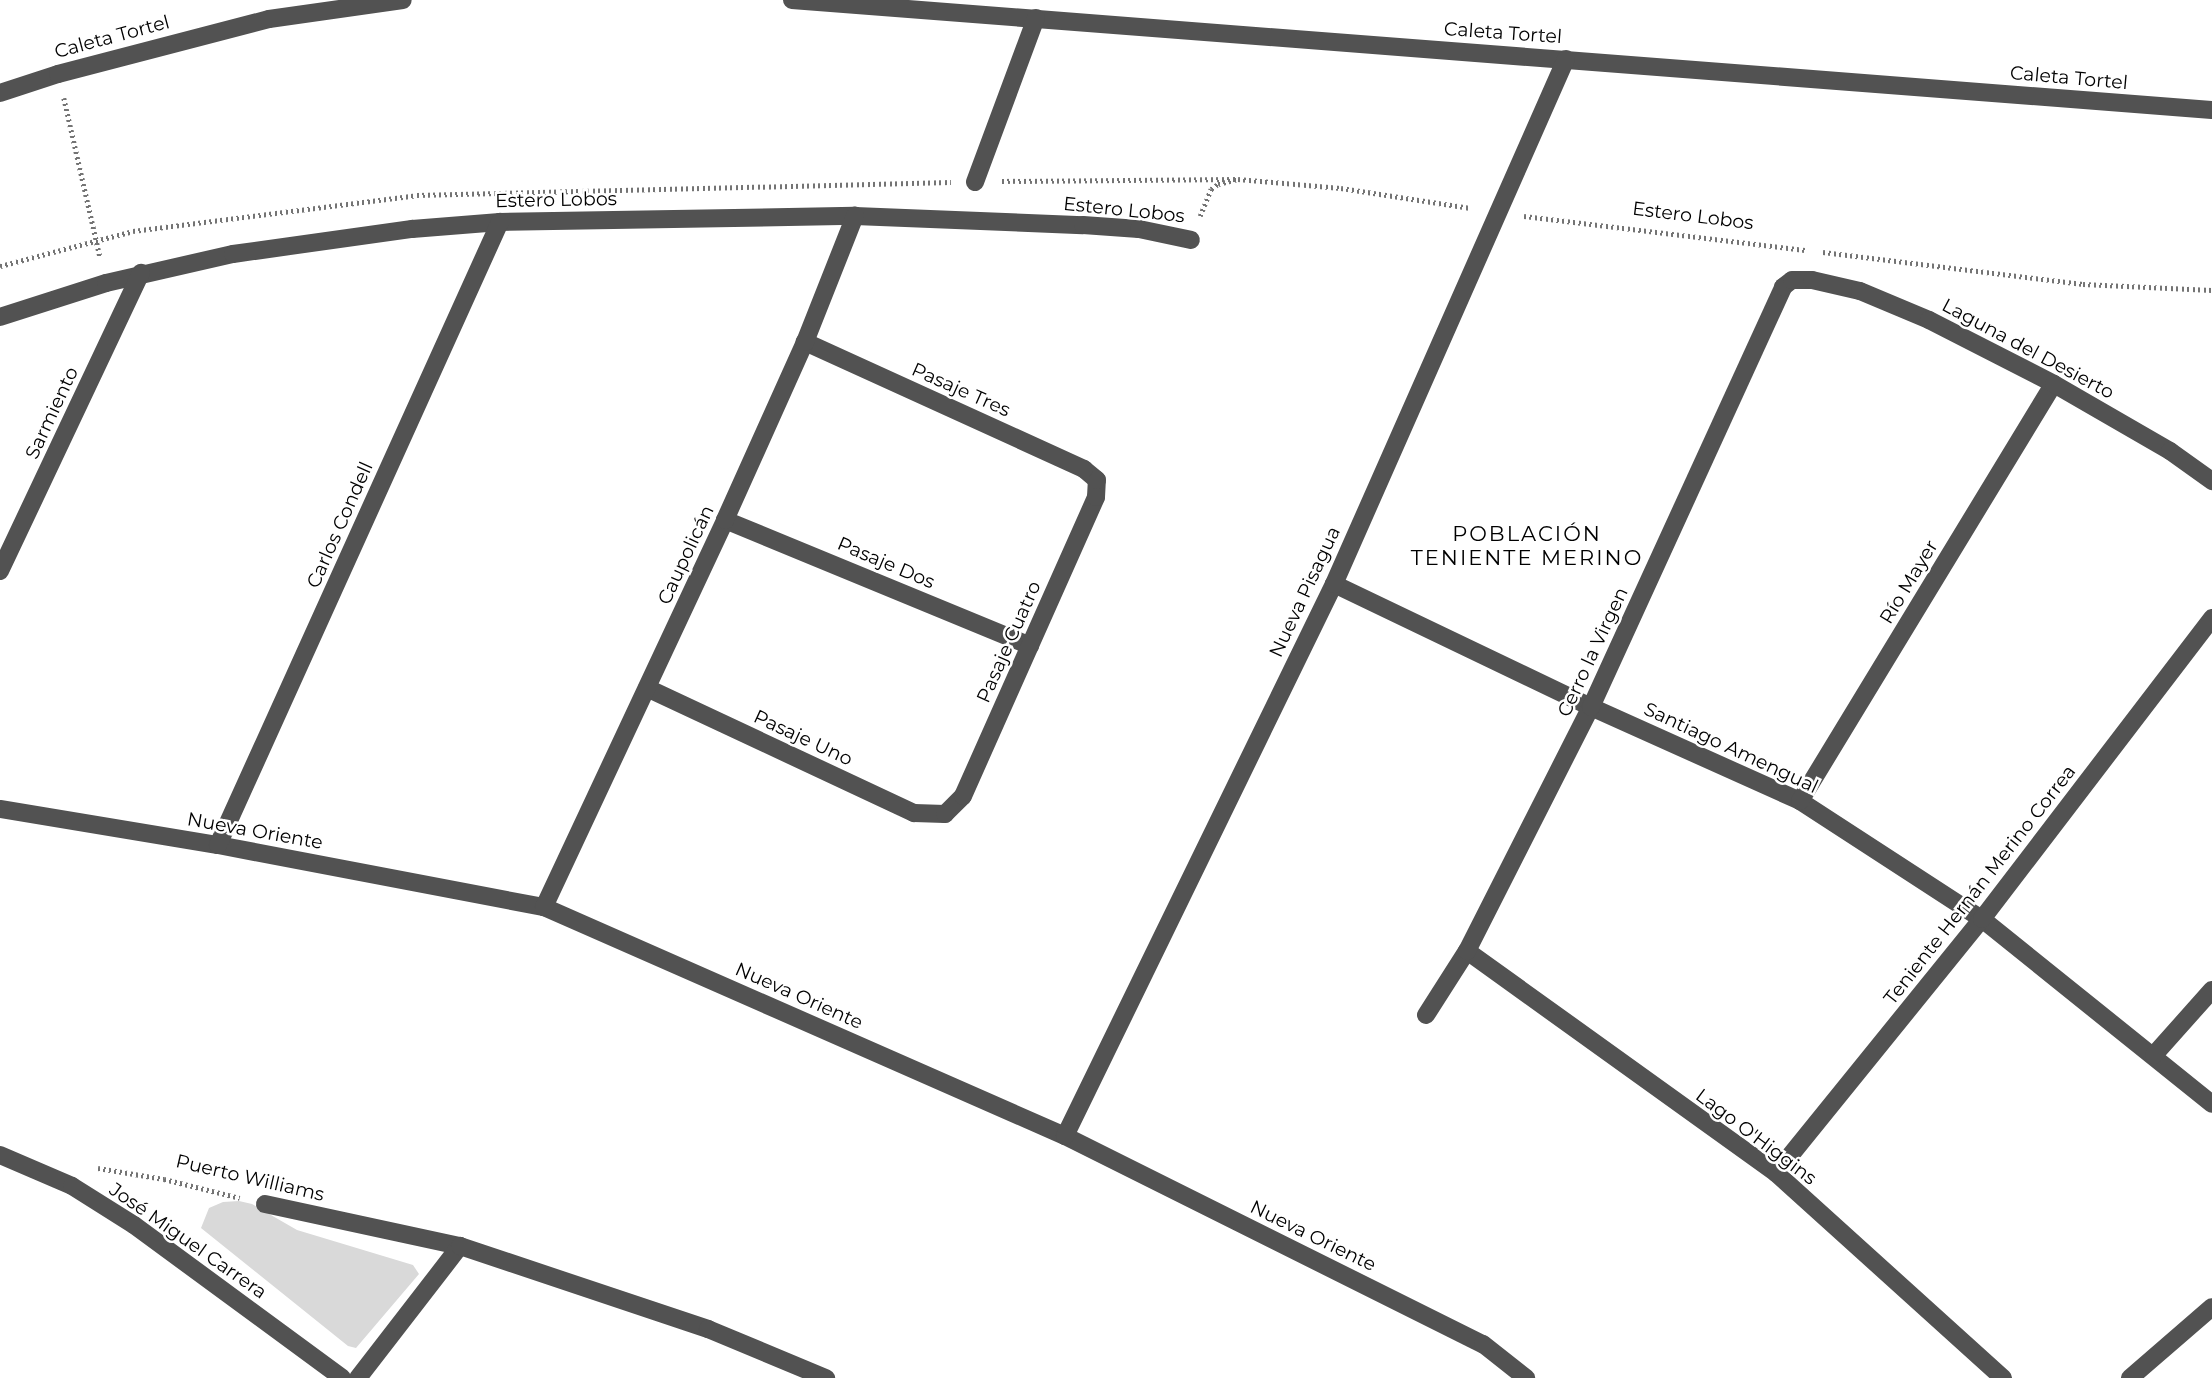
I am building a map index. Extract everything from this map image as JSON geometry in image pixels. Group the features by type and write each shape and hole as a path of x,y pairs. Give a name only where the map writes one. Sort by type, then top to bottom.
{"street":[{"name":"Caleta Tortel","path":"0,93 58,74 269,19 403,0"},
{"name":"Caleta Tortel","path":"792,0 2212,110"},
{"path":"975,182 1036,18"},
{"name":"Nueva Pisagua","path":"1065,1136 1334,584 1566,59"},
{"name":"Estero Lobos","path":"0,317 141,273 308,243 500,222 855,216 1083,225 1139,229 1191,240"},
{"name":"Caupolicán","path":"544,907 725,520 805,342 855,216"},
{"name":"Carlos Condell","path":"218,845 500,222"},
{"name":"Sarmiento","path":"0,571 141,273"},
{"name":"Cerro la Virgen","path":"1426,1015 1466,951 1591,707 1783,287 1792,280 1812,280"},
{"name":"Laguna del Desierto","path":"1812,280 1860,292 1895,305 2054,384 2171,451 2212,481"},
{"name":"Pasaje Tres","path":"805,342 1084,469 1097,480"},
{"name":"Río Mayer","path":"1800,801 2054,384"},
{"name":"Pasaje Cuatro","path":"945,814 963,796 1096,497 1097,480"},
{"name":"Pasaje Dos","path":"725,520 1030,646"},
{"name":"Santiago Amengual","path":"1334,584 1591,707 1800,801 1983,919 2212,1104"},
{"name":"Teniente Hernán Merino Correa","path":"1776,1173 1983,919 2212,618"},
{"name":"Pasaje Uno","path":"647,688 914,813 945,814"},
{"name":"Nueva Oriente","path":"0,809 218,845 544,907 1065,1136 1483,1344 1526,1378"},
{"name":"Lago O'Higgins","path":"1466,951 1776,1173 2003,1378"},
{"path":"2154,1055 2212,990"},
{"name":"José Miguel Carrera","path":"0,1155 72,1186 134,1225 342,1378"},
{"name":"Puerto Williams","path":"265,1204 460,1246 708,1329 826,1378"},
{"path":"358,1378 460,1246"},
{"path":"2130,1378 2212,1307"}],"path":[{"path":"58,74 106,283"},
{"name":"Estero Lobos","path":"1191,240 1211,189 1218,184 1238,179 1341,188 1498,212 2083,284 2212,290"},
{"name":"Puerto Williams","path":"86,1167 164,1179 265,1204"}],"shaded area":[{"path":"223,1202 252,1204 297,1230 413,1265 419,1274 356,1348 348,1346 201,1228 209,1208"}],"district":[{"name":"POBLACIÓN TENIENTE MERINO","path":"1527,546"}]}
